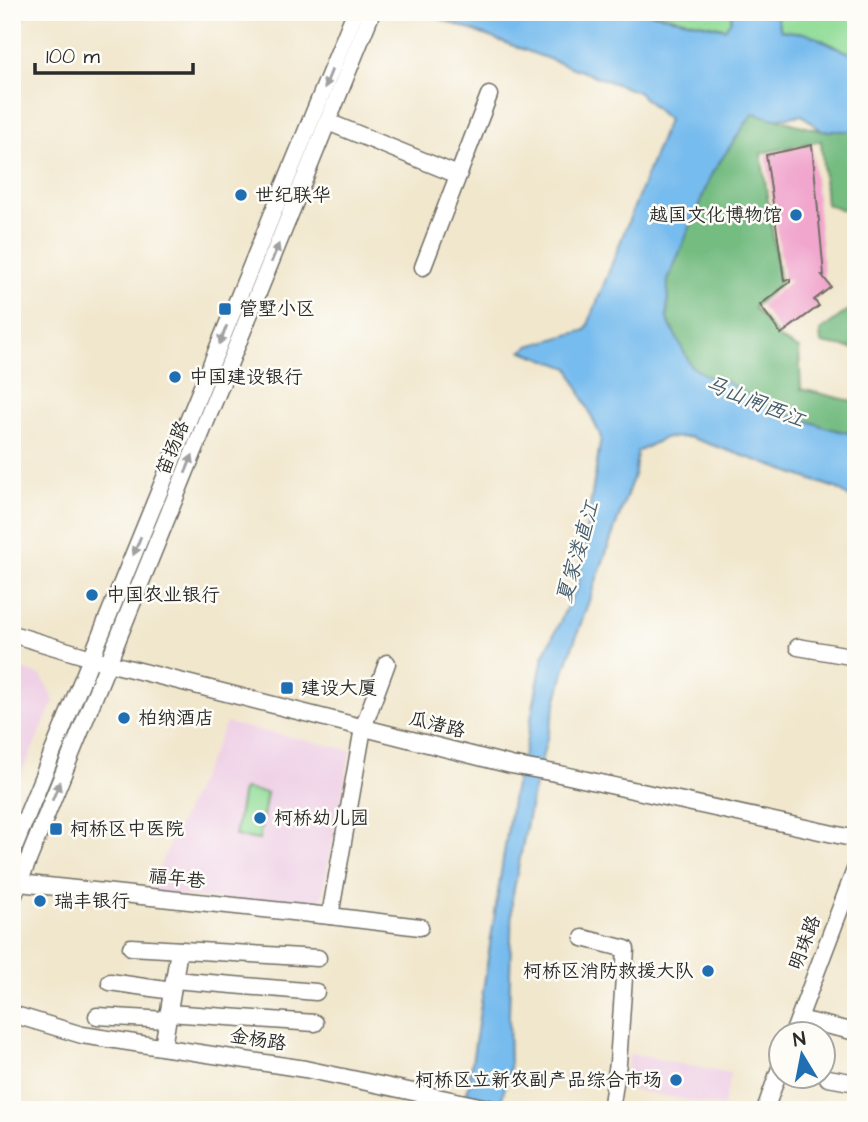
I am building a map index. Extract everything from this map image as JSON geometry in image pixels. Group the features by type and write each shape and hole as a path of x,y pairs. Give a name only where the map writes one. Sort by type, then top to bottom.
{"street":[{"name":"笛扬路","path":"12,900 330,118 362,15"},
{"name":"笛扬路","path":"12,852 362,15"},
{"path":"423,267 489,95"},
{"path":"330,118 459,169"},
{"name":"瓜渚路","path":"12,634 108,663 511,765 856,839"},
{"path":"798,647 856,657"},
{"path":"330,916 363,728 387,663"},
{"name":"明珠路","path":"799,1020 856,867"},
{"name":"福年巷","path":"19,883 420,926"},
{"path":"583,938 625,949 618,1063 611,1110"},
{"path":"131,947 318,958"},
{"path":"163,1047 179,950"},
{"path":"110,982 316,992"},
{"name":"金杨路","path":"12,1014 82,1035 304,1069 498,1110"},
{"path":"97,1016 315,1023"},
{"path":"836,1030 856,1032"},
{"path":"836,1079 856,1083"},
{"path":"765,1110 772,1090"}],"shaded area":[{"path":"12,665 42,676 54,701 12,795"},
{"name":"柯桥幼儿园","path":"226,723 351,750 320,907 154,894 151,885"},
{"name":"柯桥区立新农副产品综合市场","path":"630,1054 731,1073 723,1107 622,1088"}],"green space":[{"path":"645,12 856,12 856,56 846,52"},
{"path":"753,113 822,131 856,131 856,185 850,213 826,204 821,141 761,153 780,284 754,307 780,339 799,349 801,389 856,402 856,435 775,410 720,378 708,377 691,366 667,320 668,280 712,173"},
{"path":"854,306 856,349 821,343 820,331"},
{"path":"243,789 267,793 259,840 235,836"}],"water":[{"path":"12,12 25,12 12,45"},
{"name":"马山闸西江","path":"422,12 645,12 725,29 731,20 732,12 777,12 781,30 809,34 856,56 856,131 822,131 802,115 774,119 753,113 712,173 668,280 667,319 691,366 708,377 720,378 775,410 856,435 856,502 838,489 689,437 664,438 637,452 635,472 565,668 532,797 512,899 510,1068 499,1110 463,1110 513,794 543,657 578,584 601,437 569,368 522,351 529,346 586,330 668,120 638,92"}],"building":[{"name":"越国文化博物馆","path":"812,145 822,275 831,287 814,300 819,306 781,334 760,305 790,282 790,279 784,280 766,155"}],"place":[{"name":"世纪联华","path":"241,195"},
{"name":"越国文化博物馆","path":"796,215"},
{"name":"管墅小区","path":"225,309"},
{"name":"中国建设银行","path":"175,377"},
{"name":"中国农业银行","path":"92,595"},
{"name":"建设大厦","path":"287,688"},
{"name":"柏纳酒店","path":"124,718"},
{"name":"柯桥幼儿园","path":"260,818"},
{"name":"柯桥区中医院","path":"56,829"},
{"name":"瑞丰银行","path":"40,901"},
{"name":"柯桥区消防救援大队","path":"708,971"},
{"name":"柯桥区立新农副产品综合市场","path":"676,1080"}],"water label":[{"name":"夏家溇直江","path":"578,552"}]}
